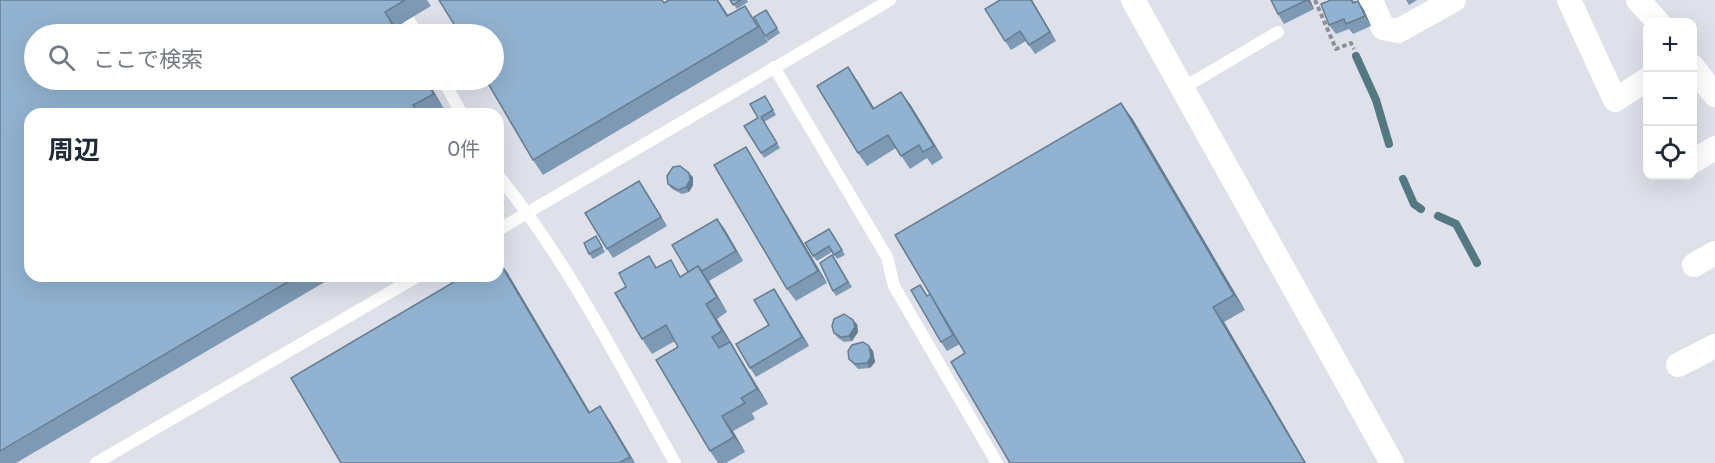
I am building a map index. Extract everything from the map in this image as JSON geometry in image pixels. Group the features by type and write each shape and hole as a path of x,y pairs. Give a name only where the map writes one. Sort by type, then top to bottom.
{"street":[{"path":"1133,0 1392,463"},
{"path":"1371,0 1383,28 1398,31 1454,0"},
{"path":"1569,0 1615,100 1643,82"},
{"path":"1638,0 1654,18"},
{"path":"1697,159 1715,148"},
{"path":"1694,265 1715,254"},
{"path":"1678,365 1715,346"}],"lane":[{"path":"397,0 411,24"},
{"path":"504,226 890,0"},
{"path":"1182,88 1278,32"},
{"path":"774,67 887,257 894,286 997,463"},
{"path":"449,90 459,108"},
{"path":"504,183 528,212 576,286 675,463"},
{"path":"96,463 408,282"}],"path":[{"path":"1315,0 1336,50 1351,43 1354,49"}],"building":[{"path":"0,0 405,0 385,12 392,24 24,24 24,90 431,90 434,94 413,105 415,108 24,108 24,282 288,282 0,451"},
{"path":"439,0 662,0 664,3 669,0 717,0 727,16 745,6 758,27 533,160 492,90 504,90 504,24 454,24"},
{"path":"730,0 741,0 733,5"},
{"path":"1000,0 1031,0 1050,32 1029,45 1020,31 1005,41 985,9"},
{"path":"1271,0 1307,0 1278,14"},
{"path":"1331,0 1351,0 1353,3 1358,1 1365,16 1346,24 1344,19 1329,25 1321,4"},
{"path":"766,10 777,28 765,36 754,17"},
{"path":"848,67 873,109 901,92 934,146 923,152 919,145 901,156 888,135 858,153 817,86"},
{"path":"765,96 773,110 761,117 777,143 761,153 744,126 758,118 750,104"},
{"path":"1121,103 1234,295 1213,307 1305,463 1010,463 951,362 965,353 895,235"},
{"path":"746,147 818,271 787,289 714,165"},
{"path":"680,166 689,173 690,180 686,187 678,190 668,184 667,176 673,167"},
{"path":"639,181 661,217 607,249 585,213"},
{"path":"717,219 736,251 702,271 698,266 688,272 672,245"},
{"path":"829,229 842,250 834,255 829,246 813,256 805,243"},
{"path":"596,236 602,247 589,254 584,243"},
{"path":"832,255 848,282 833,291 820,263"},
{"path":"649,256 656,268 671,260 680,277 698,266 717,297 706,304 722,331 712,337 719,348 730,342 757,389 741,398 745,403 722,416 734,437 710,451 656,360 678,347 666,325 642,339 615,293 626,287 619,273"},
{"path":"504,270 589,413 600,406 630,457 619,463 341,463 291,378 454,282 504,282"},
{"path":"920,285 927,296 930,294 953,335 941,342 911,290"},
{"path":"774,289 802,337 750,368 736,344 769,325 754,300"},
{"path":"844,314 853,320 855,327 849,336 841,337 834,333 832,326 834,319"},
{"path":"863,342 869,346 871,357 867,363 855,364 849,359 848,351 852,345"}],"waterway":[{"path":"1356,56 1376,100 1389,144"},
{"path":"1403,179 1414,204 1421,209"},
{"path":"1438,216 1456,224 1477,263"}]}
